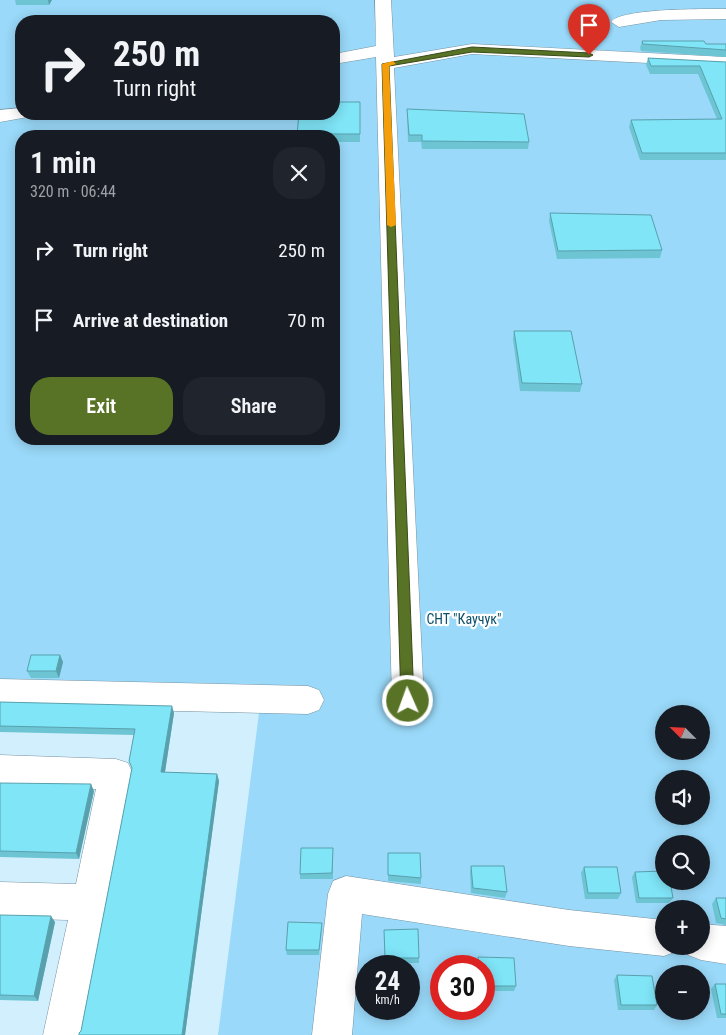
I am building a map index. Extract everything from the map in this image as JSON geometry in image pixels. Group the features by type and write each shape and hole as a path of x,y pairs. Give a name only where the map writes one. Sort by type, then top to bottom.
{"street":[{"path":"383,0 408,701"},
{"path":"619,22 661,15 726,14"},
{"path":"340,58 385,57 472,50 726,62"},
{"path":"0,116 15,114"},
{"path":"0,693 308,700"},
{"path":"0,770 116,774 63,1035"},
{"path":"332,1035 346,894 569,928 655,937"},
{"path":"0,900 90,902"},
{"path":"710,943 726,944"}],"green space":[{"name":"СНТ \"Каучук\"","path":"0,0 726,0 726,1035 218,1035 260,705 0,690"}],"building":[{"path":"642,41 704,41 706,44 726,44 726,50 643,44"},
{"path":"648,58 726,62 726,153 642,153 631,120 722,119 700,66 651,66"},
{"path":"340,102 360,102 360,134 340,134 340,130 297,130 298,120 340,120"},
{"path":"407,109 524,114 529,142 422,141 422,135 409,135"},
{"path":"550,213 651,215 662,250 558,251"},
{"path":"514,331 571,331 582,384 522,383"},
{"path":"31,655 60,655 56,671 27,671"},
{"path":"0,702 172,706 161,772 217,774 182,1035 79,1035 132,768 129,761 135,729 0,726"},
{"path":"0,783 91,784 76,853 0,851"},
{"path":"301,848 333,848 332,873 300,874"},
{"path":"388,853 420,853 421,878 388,875"},
{"path":"471,866 504,866 507,892 473,888"},
{"path":"584,867 617,867 621,893 588,893"},
{"path":"655,871 655,890 672,890 673,898 639,898 635,872"},
{"path":"716,898 726,898 726,919 721,918"},
{"path":"0,915 51,916 34,996 0,995"},
{"path":"288,922 322,923 319,950 286,950"},
{"path":"418,929 419,955 385,955 384,930"},
{"path":"495,957 514,958 516,986 495,986"},
{"path":"617,975 652,976 655,1005 621,1005"},
{"path":"715,984 726,984 726,1014 721,1014"}],"slow traffic":[{"path":"391,225 385,64 393,63"}],"route":[{"path":"408,701 385,64 472,50 589,55"}]}
